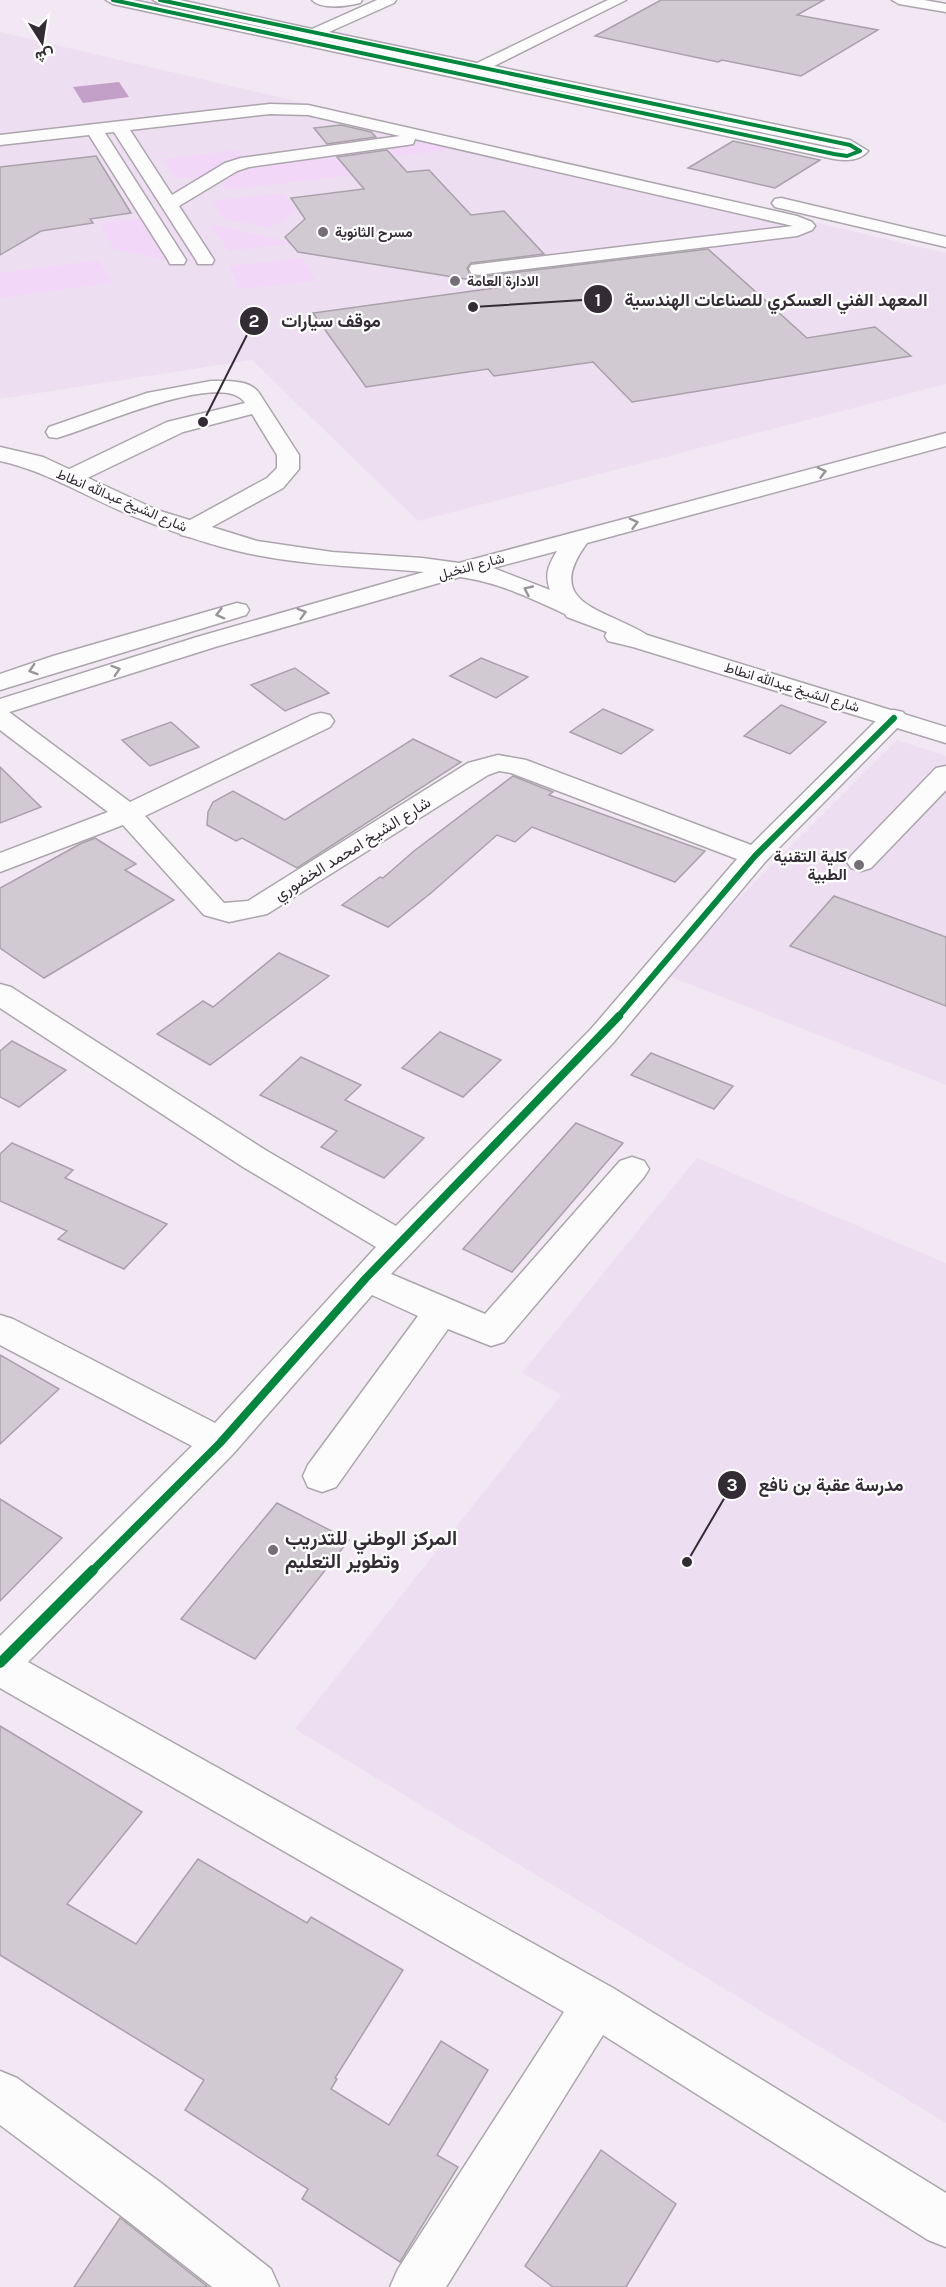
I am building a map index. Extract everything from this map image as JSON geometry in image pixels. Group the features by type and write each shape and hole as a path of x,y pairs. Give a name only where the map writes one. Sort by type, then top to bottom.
{"street":[{"path":"113,0 471,72 634,99 850,145 860,151 847,156 834,154 620,108 471,72 312,34 160,0"},
{"path":"319,0 338,2 355,0"},
{"path":"312,34 389,0"},
{"path":"471,72 619,0"},
{"path":"899,0 946,8"},
{"path":"620,108 634,99"},
{"path":"0,140 258,110 296,108 797,221 806,226 797,231 478,269"},
{"path":"119,126 205,260"},
{"path":"94,129 177,260"},
{"path":"170,204 231,167 247,162 429,137"},
{"path":"649,172 946,242"},
{"path":"57,432 123,406 219,386 244,389 258,406 288,455 288,469 275,483 189,530"},
{"path":"69,478 175,427 258,406"},
{"name":"شارع النخيل","path":"0,707 206,642 363,596 459,560 946,420"},
{"name":"شارع النخيل","path":"459,560 578,539 946,439"},
{"name":"شارع الشيخ عبدالله انطاط","path":"0,454 35,462 149,515 189,530 256,548 294,554 407,564 459,560 622,630 638,640"},
{"path":"576,612 562,592 557,573 562,559 578,539"},
{"name":"شارع الشيخ عبدالله انطاط","path":"459,560 468,585 492,598 638,640 946,735"},
{"path":"0,681 195,621 407,564"},
{"path":"363,596 406,590 428,590 492,598"},
{"name":"شارع الشيخ امحمد الخضوري","path":"0,718 128,814 214,909 229,913 257,908 478,769 498,763 517,766 755,856"},
{"path":"894,718 755,856 602,1036 366,1278 220,1443 0,1665 596,2004 946,2222"},
{"path":"0,862 128,814 321,721"},
{"path":"861,862 946,774"},
{"path":"0,994 255,1159 400,1245"},
{"path":"366,1278 491,1332 632,1169"},
{"path":"322,1476 442,1310"},
{"path":"0,1329 220,1443"},
{"path":"416,2287 596,2004"},
{"path":"3,2105 142,2200 253,2287"}],"shaded area":[{"path":"0,32 946,253 946,384 418,521 252,360 0,399"},
{"path":"119,82 129,97 83,103 73,87"},
{"path":"411,133 468,147 353,162 335,142"},
{"path":"328,147 351,175 227,190 219,179 253,157"},
{"path":"238,150 242,156 202,176 176,179 163,159"},
{"path":"284,193 297,211 270,228 224,219 212,201"},
{"path":"160,216 185,257 164,260 114,249 100,223"},
{"path":"209,224 294,243 229,251"},
{"path":"303,258 316,281 240,289 228,266"},
{"path":"98,260 112,283 0,298 0,273"},
{"name":"كلية التقنية الطبية","path":"897,740 946,756 946,1085 663,974"},
{"path":"697,1158 946,1263 946,2123 295,1729 561,1395 522,1373"}],"building":[{"path":"661,0 824,0 797,15 878,30 801,76 722,60 718,62 595,36"},
{"path":"341,125 371,132 376,137 327,144 314,128"},
{"path":"733,141 820,160 775,188 688,168"},
{"path":"387,150 407,172 429,170 471,215 504,211 544,254 471,263 467,268 470,275 478,277 708,249 807,338 875,327 911,356 632,402 593,362 494,376 488,369 366,387 313,313 509,286 298,252 285,237 305,219 291,198 364,189 337,157"},
{"path":"96,156 131,213 90,219 93,223 41,231 0,255 0,167"},
{"path":"481,658 528,677 496,698 450,676"},
{"path":"295,668 329,693 285,711 251,685"},
{"path":"781,705 826,722 790,754 744,736"},
{"path":"603,709 653,730 621,754 570,732"},
{"path":"171,722 199,747 150,766 122,740"},
{"path":"413,739 461,762 297,868 242,838 236,841 207,825 208,812 213,802 233,791 285,820"},
{"path":"0,767 41,807 0,823"},
{"path":"513,776 553,792 549,795 705,851 675,882 532,827 515,842 497,835 388,927 342,905 380,877 383,878 414,851"},
{"path":"95,838 136,864 125,870 174,900 44,978 0,948 0,888"},
{"path":"834,896 946,937 946,1006 790,946"},
{"path":"279,953 329,976 210,1065 157,1034 203,1001 213,1007"},
{"path":"440,1032 501,1060 463,1097 402,1068"},
{"path":"12,1041 66,1070 19,1107 0,1097 0,1051"},
{"path":"651,1053 733,1086 714,1109 631,1075"},
{"path":"301,1057 361,1085 345,1100 424,1138 384,1178 321,1147 337,1131 260,1095"},
{"path":"576,1123 623,1143 512,1272 463,1249"},
{"path":"12,1143 73,1170 65,1178 167,1224 124,1269 58,1239 67,1231 0,1201 0,1154"},
{"path":"0,1355 59,1389 0,1444"},
{"path":"0,1499 62,1538 0,1601"},
{"path":"277,1503 349,1540 255,1659 181,1619"},
{"path":"0,1726 142,1812 67,1904 136,1944 198,1859 307,1923 311,1917 403,1970 335,2078 337,2079 331,2089 389,2125 441,2041 488,2070 437,2155 458,2167 400,2262 302,2199 308,2189 185,2110 204,2080 0,1955"},
{"path":"601,2150 676,2204 626,2287 553,2287 525,2266"},
{"path":"120,2218 123,2220 208,2287 74,2287"}],"cycle path":[{"path":"113,0 834,154 847,156 860,151 850,145 160,0"},
{"path":"0,1663 220,1443 366,1278 602,1036 755,856 894,718"}],"place":[{"name":"مسرح الثانوية","path":"323,232"},
{"name":"الادارة العامة","path":"455,281"},
{"name":"المعهد الفني العسكري للصناعات الهندسية","path":"473,307"},
{"name":"موقف سيارات","path":"203,422"},
{"name":"كلية التقنية الطبية","path":"859,865"},
{"name":"المركز الوطني للتدريب وتطوير التعليم","path":"273,1550"},
{"name":"مدرسة عقبة بن نافع","path":"687,1562"}]}
